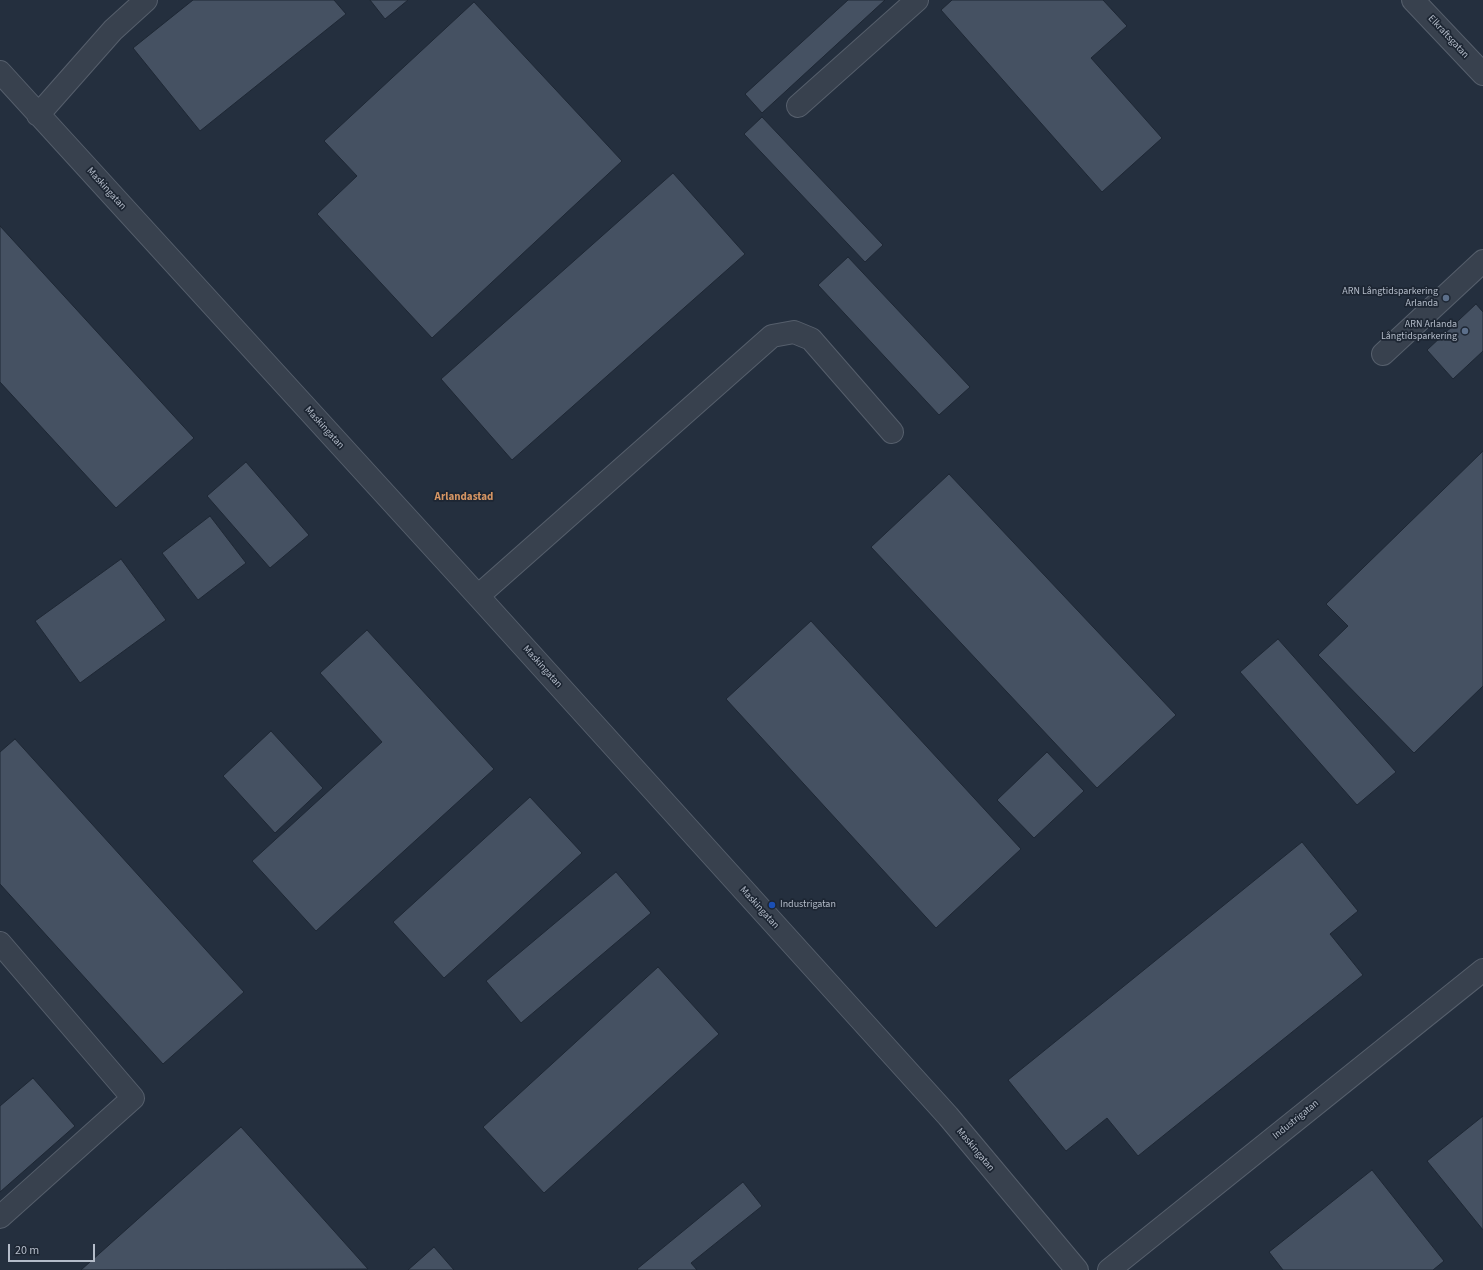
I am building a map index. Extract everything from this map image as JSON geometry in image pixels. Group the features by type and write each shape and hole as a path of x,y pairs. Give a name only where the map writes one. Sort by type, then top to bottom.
{"street":[{"path":"38,114 113,30 146,0"},
{"path":"798,106 917,0"},
{"name":"Elkraftsgatan","path":"1413,0 1483,74"},
{"name":"Maskingatan","path":"0,72 478,596 948,1116 1077,1270"},
{"path":"1383,354 1483,261"},
{"path":"478,596 772,336 794,332 811,339 892,432"},
{"path":"0,943 133,1098 0,1218"},
{"name":"Industrigatan","path":"1109,1270 1483,970"}],"building":[{"path":"193,0 334,0 346,14 200,131 133,48"},
{"path":"370,0 408,0 385,19"},
{"path":"848,0 885,0 762,113 745,94"},
{"path":"952,0 1103,0 1127,26 1091,58 1162,138 1102,192 941,10"},
{"path":"474,2 622,161 432,338 317,214 357,176 324,141"},
{"path":"762,117 883,245 865,262 744,134"},
{"path":"673,173 745,254 512,460 441,379"},
{"path":"0,226 194,438 116,508 0,382"},
{"path":"848,257 970,387 939,415 818,285"},
{"name":"ARN Arlanda Långtidsparkering","path":"1476,304 1483,312 1483,351 1453,379 1427,350"},
{"path":"1483,451 1483,686 1414,753 1318,655 1348,626 1326,604"},
{"path":"246,462 309,535 270,568 207,496"},
{"path":"949,474 1176,715 1097,788 871,547"},
{"path":"210,516 246,563 198,600 162,553"},
{"path":"121,559 166,620 80,683 35,621"},
{"path":"811,621 1021,849 936,928 726,699"},
{"path":"367,630 494,769 316,931 252,861 382,742 320,673"},
{"path":"1278,639 1396,772 1357,805 1240,672"},
{"path":"271,731 323,788 275,833 223,776"},
{"path":"15,739 244,992 163,1064 0,884 0,752"},
{"path":"1047,752 1084,791 1034,838 997,800"},
{"path":"530,797 582,853 444,978 393,922"},
{"path":"1302,842 1358,911 1330,934 1363,975 1138,1156 1107,1118 1066,1151 1008,1080"},
{"path":"616,872 651,913 521,1023 486,981"},
{"path":"658,967 719,1034 544,1193 483,1127"},
{"path":"33,1078 75,1126 0,1192 0,1106"},
{"path":"1483,1116 1483,1230 1427,1161"},
{"path":"241,1127 368,1269 81,1270"},
{"path":"1372,1170 1444,1261 1433,1270 1283,1270 1269,1252"},
{"path":"743,1182 762,1206 691,1263 697,1270 637,1269"},
{"path":"434,1247 454,1270 408,1270"}],"place":[{"name":"ARN Långtidsparkering Arlanda","path":"1446,298"},
{"name":"ARN Arlanda Långtidsparkering","path":"1465,331"},
{"name":"Industrigatan","path":"772,905"}],"district":[{"name":"Arlandastad","path":"464,498"}]}
